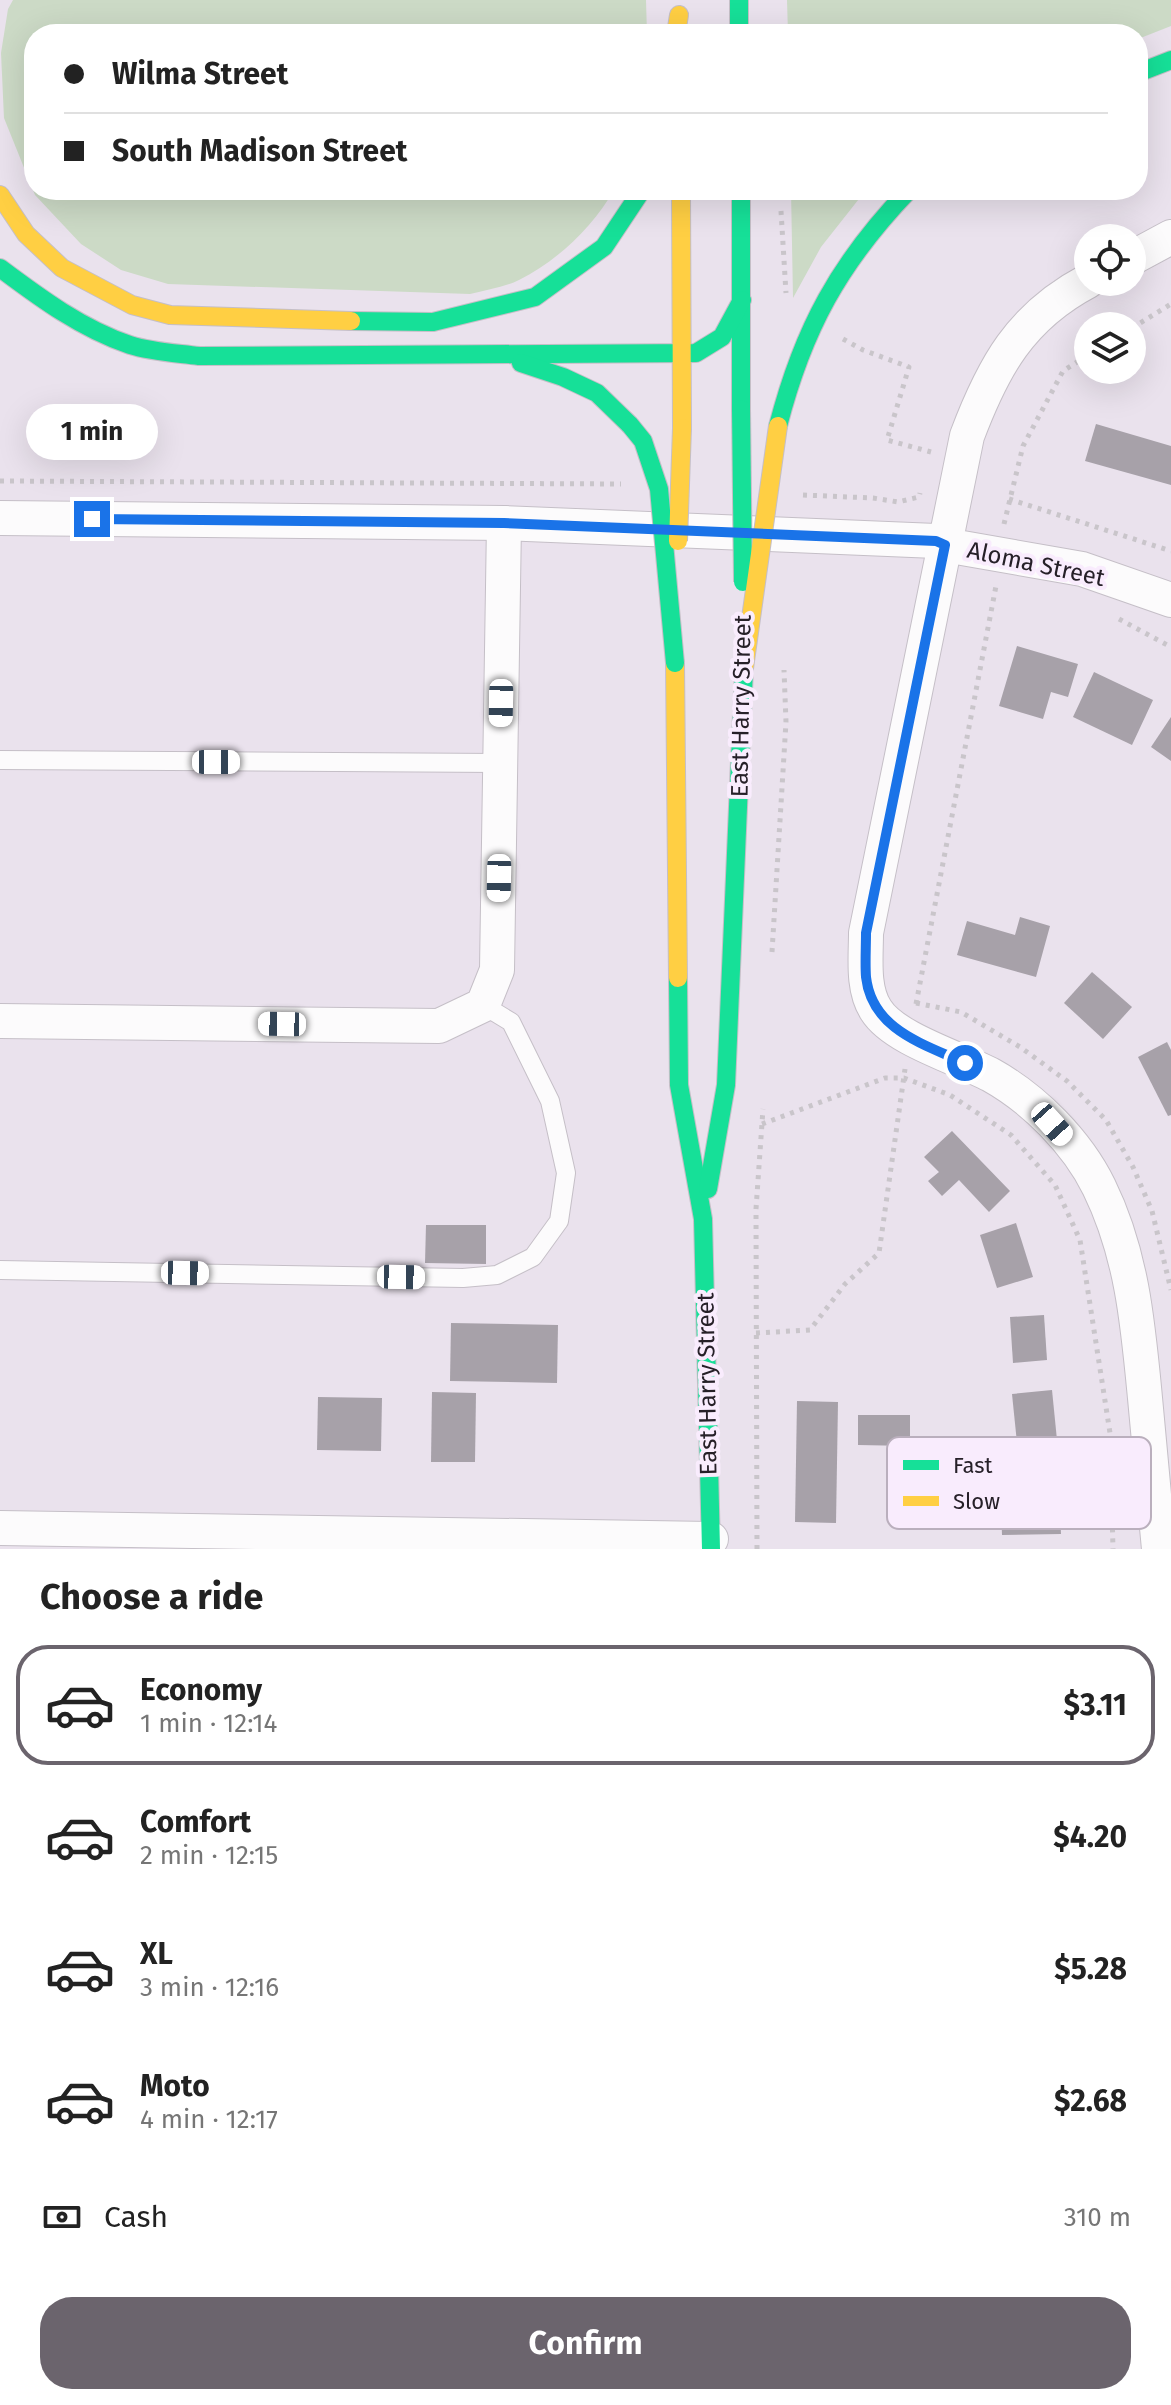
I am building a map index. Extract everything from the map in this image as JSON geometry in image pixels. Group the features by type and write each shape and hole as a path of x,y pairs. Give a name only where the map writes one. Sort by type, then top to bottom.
{"main road":[{"path":"739,0 739,24"},
{"path":"1148,69 1171,60"},
{"path":"0,195 26,234 62,268 132,305 170,315 433,322 535,297 604,247 635,200"},
{"name":"East Harry Street","path":"681,200 682,428 675,663 679,1085 703,1219 711,1544"},
{"name":"East Harry Street","path":"703,1219 726,1085 744,668 741,200"},
{"path":"744,668 778,426 795,362 821,303 857,249 899,200"},
{"path":"0,268 80,322 130,345 199,356 696,353 722,337 742,300"},
{"path":"492,354 563,377 597,393 643,441 659,489 675,663"}],"street":[{"path":"1146,250 1171,237"},
{"path":"1074,288 1037,315 1012,346 986,386 967,436 866,933 866,980 875,1009 894,1030 993,1076 1034,1104 1070,1144 1098,1184 1118,1230 1136,1303 1149,1437"},
{"name":"Aloma Street","path":"0,518 504,523 936,541 1006,570 1082,569 1171,600"},
{"path":"0,1021 439,1026 483,1005 497,970 504,523"},
{"path":"1151,1463 1159,1549"},
{"path":"0,1528 711,1544"}],"lane":[{"path":"0,760 500,763"},
{"path":"0,1270 463,1278 497,1275 533,1257 559,1221 566,1173 550,1101 511,1022 483,1005"}],"path":[{"path":"781,206 787,302 814,320"},
{"path":"1146,319 1171,304"},
{"path":"863,350 909,367 887,440 932,452"},
{"path":"756,1333 810,1330 845,1284 879,1253 911,1037 996,582 1006,570 1009,499 1023,446 1063,371 1074,364"},
{"path":"928,464 936,439"},
{"path":"0,481 627,484"},
{"path":"797,494 898,502 919,497 921,487"},
{"path":"1009,499 1171,551"},
{"path":"1112,615 1171,647"},
{"path":"772,960 786,722 784,657"},
{"path":"762,1124 885,1078 904,1078 950,1095 1011,1135 1055,1185 1080,1240 1110,1437"},
{"path":"757,1549 756,1209 763,1098"},
{"path":"1112,1529 1113,1549"}],"green space":[{"path":"13,0 646,0 647,24 24,24 24,168 4,118 1,53 8,9"},
{"path":"787,0 1171,0 1171,26 1148,35 1148,24 788,24"},
{"path":"40,200 608,200 585,230 547,263 514,282 470,294 168,284 121,270 81,244"},
{"path":"791,200 858,200 821,247 793,298"}],"building":[{"path":"1096,424 1171,446 1171,485 1085,461"},
{"path":"1017,646 1078,664 1068,697 1051,692 1043,719 999,706"},
{"path":"1094,672 1153,700 1132,745 1073,717"},
{"path":"1171,717 1171,761 1151,747"},
{"path":"1020,917 1050,926 1036,977 957,955 967,921 1015,935"},
{"path":"1092,972 1132,1007 1103,1039 1064,1003"},
{"path":"1167,1042 1171,1050 1171,1115 1168,1116 1138,1057"},
{"path":"952,1131 1010,1191 989,1212 959,1180 942,1196 928,1181 939,1172 924,1157"},
{"path":"1016,1223 1033,1277 997,1288 980,1235"},
{"path":"426,1225 486,1225 486,1264 425,1263"},
{"path":"1044,1315 1047,1360 1013,1363 1010,1317"},
{"path":"451,1323 558,1325 557,1383 450,1381"},
{"path":"1052,1390 1057,1437 1016,1437 1012,1394"},
{"path":"432,1392 476,1393 475,1462 431,1462"},
{"path":"318,1397 382,1398 381,1451 317,1450"},
{"path":"797,1401 838,1402 836,1523 795,1522"},
{"path":"858,1415 910,1415 910,1437 887,1437 887,1446 858,1445"},
{"path":"1002,1529 1061,1529 1061,1534 1002,1535"}],"traffic: fast":[{"path":"739,0 739,24"},
{"path":"1148,69 1171,60"},
{"path":"351,321 433,322 535,297 604,247 635,200"},
{"path":"741,200 741,409"},
{"path":"778,426 799,358 827,299 843,271 900,200"},
{"path":"0,268 62,312 112,338 147,349 199,356 696,353 722,337 742,300"},
{"path":"521,363 597,393 630,425"},
{"path":"741,409 743,582"},
{"path":"630,425 643,441 659,489 675,663"},
{"path":"708,1189 726,1085 744,668"},
{"path":"678,978 679,1085 703,1219 711,1549"}],"traffic: slow":[{"path":"678,24 679,15"},
{"path":"0,195 26,234 62,268 132,305 170,315 351,321"},
{"path":"681,200 682,428"},
{"path":"744,668 778,426"},
{"path":"678,541 682,428"},
{"path":"675,663 678,978"}],"route":[{"path":"92,519 504,523 936,541 945,545 866,933 866,980 875,1009 894,1030 965,1063"}]}
